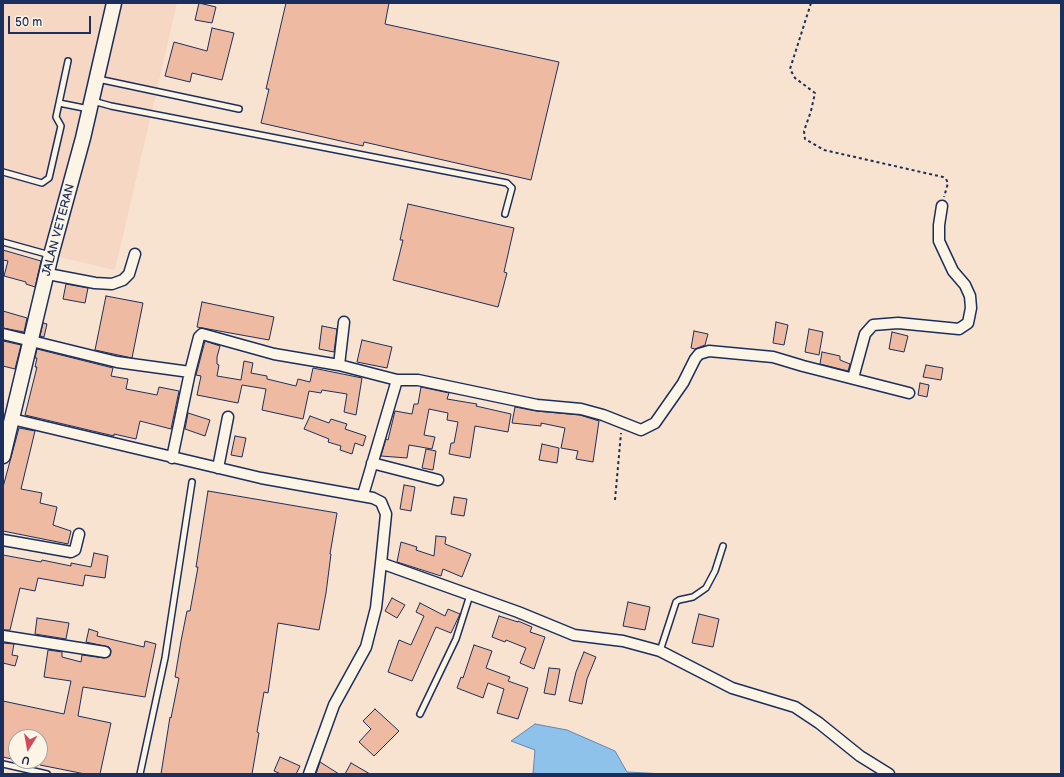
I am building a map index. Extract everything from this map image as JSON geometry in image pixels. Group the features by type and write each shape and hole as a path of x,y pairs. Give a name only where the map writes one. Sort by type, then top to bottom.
{"main road":[{"name":"JALAN VETERAN","path":"3,456 30,340 72,179 114,3"}],"street":[{"path":"853,378 865,334 873,325 898,323 960,329 968,323 971,308 970,296 965,285 953,270 939,242 939,225 942,206"},
{"path":"48,274 95,283 112,284 123,280 129,274 135,254"},
{"path":"339,365 344,322"},
{"path":"3,334 117,362 190,372"},
{"path":"172,458 190,372 199,337 202,334 281,356 339,365 397,380 425,382 466,392 537,405 581,409 622,422 641,430 655,423 683,383 695,359 699,354 709,351 773,357 909,393"},
{"path":"363,495 397,380"},
{"path":"218,468 228,417"},
{"path":"12,419 172,458 286,483 363,495 381,502 386,514 381,563 376,608 366,647 334,705 309,774"},
{"path":"372,463 438,480"},
{"path":"3,540 72,552 75,550 79,534"},
{"path":"381,563 574,635 622,641 660,651 732,688 795,707 819,723 860,756 889,774"},
{"path":"3,636 105,652"}],"lane":[{"path":"3,172 42,183 49,178 61,126 56,117 68,61"},
{"path":"96,78 239,109"},
{"path":"59,103 111,106 507,183 511,185 512,188 506,214"},
{"path":"3,242 51,255"},
{"path":"140,774 165,658 192,482"},
{"path":"660,651 676,602 678,600 694,597 706,588 715,571 723,546"},
{"path":"420,714 456,639 470,595"},
{"path":"3,764 47,774"}],"path":[{"path":"811,3 790,69 795,78 815,94 804,131 805,139 824,150 943,177 948,183 942,206"},
{"path":"615,500 622,422"}],"shaded area":[{"path":"3,3 177,3 115,270 3,244"}],"water":[{"path":"535,724 567,730 615,751 627,772 665,774 533,774 535,750 511,741"}],"building":[{"path":"199,3 216,7 212,23 195,20"},
{"path":"286,3 389,3 385,24 559,62 531,180 364,142 363,146 261,123 269,89 266,89"},
{"path":"212,28 234,33 222,80 192,73 190,82 165,76 174,42 207,51"},
{"path":"408,204 514,228 504,272 507,273 498,307 393,280 403,240 400,240"},
{"path":"3,250 41,261 35,287 26,284 26,282 4,276 8,261 3,260"},
{"path":"66,284 88,288 85,303 63,299"},
{"path":"106,296 143,303 132,358 95,350"},
{"path":"202,302 274,317 269,340 197,327"},
{"path":"3,311 27,318 24,332 3,328"},
{"path":"776,322 788,325 784,345 773,343"},
{"path":"43,323 47,324 44,337 40,336"},
{"path":"322,326 337,329 334,352 319,349"},
{"path":"809,329 823,332 819,355 805,352"},
{"path":"694,331 708,334 705,345 695,349 691,348"},
{"path":"892,332 908,336 904,352 889,349"},
{"path":"362,340 392,347 387,368 357,362"},
{"path":"3,341 21,345 15,369 3,366"},
{"path":"205,341 220,346 217,357 217,364 219,365 217,376 241,380 244,361 253,363 251,373 267,376 267,379 296,386 298,379 310,382 313,368 362,378 356,415 344,412 347,394 322,390 321,393 309,391 303,419 262,410 266,389 242,385 238,403 197,395 201,376 196,375"},
{"path":"37,349 113,368 111,376 128,379 126,389 157,395 159,387 179,391 171,429 140,421 136,439 114,434 114,436 25,415 37,367 35,367 37,358 35,358"},
{"path":"822,352 840,356 840,360 850,364 848,371 820,364"},
{"path":"926,365 943,368 941,380 923,377"},
{"path":"920,383 929,385 927,397 918,395"},
{"path":"421,387 449,393 447,399 477,404 476,406 511,414 508,432 475,426 470,458 449,454 451,443 454,443 458,422 447,420 448,413 429,409 424,435 435,437 432,449 409,445 407,458 381,456 386,439 388,440 395,411 412,414 414,404 418,404"},
{"path":"515,407 536,411 580,415 599,421 593,462 576,459 578,451 561,448 565,428 541,423 541,426 512,423"},
{"path":"188,413 210,420 205,436 185,429"},
{"path":"310,416 329,423 331,419 347,424 345,429 366,436 363,446 355,443 352,454 340,450 341,446 328,442 329,439 304,429"},
{"path":"19,428 35,431 21,489 42,493 40,503 57,507 53,525 71,531 68,544 3,531 3,487"},
{"path":"235,436 246,438 242,457 231,455"},
{"path":"542,444 559,448 557,463 539,460"},
{"path":"426,449 436,451 433,470 422,468"},
{"path":"404,485 415,487 411,511 400,509"},
{"path":"208,491 337,513 330,554 326,593 319,630 278,623 268,693 264,692 257,732 259,733 252,774 161,774 170,717 171,718 179,678 175,677 181,641 187,611 190,611 198,567 196,567"},
{"path":"454,497 467,499 464,516 451,514"},
{"path":"436,536 446,537 445,544 471,554 462,577 443,569 441,576 397,562 401,542 417,547 416,550 434,556"},
{"path":"94,553 108,556 105,578 85,575 83,586 38,578 35,591 20,588 10,630 3,630 3,555 41,562 42,560 71,566 71,563 91,567"},
{"path":"392,598 405,605 397,618 385,611"},
{"path":"628,602 650,607 645,630 623,626"},
{"path":"420,603 445,616 448,609 460,614 451,633 436,627 412,681 388,672 399,640 411,645 424,616 416,612"},
{"path":"699,614 719,619 713,647 692,643"},
{"path":"499,616 518,621 532,627 530,632 545,637 534,669 520,663 526,648 506,640 505,642 492,637"},
{"path":"37,618 69,623 66,639 35,634"},
{"path":"89,629 98,632 97,636 144,647 145,641 156,644 145,697 83,687 78,716 111,723 100,774 85,774 48,767 48,729 8,729 8,758 3,757 3,701 64,714 71,681 44,677 48,650 62,652 62,657 81,662 82,655 104,658 110,656 111,650 109,647 86,642"},
{"path":"3,643 14,644 12,655 18,656 15,666 3,663"},
{"path":"474,645 492,651 486,668 510,677 508,681 528,688 518,719 497,713 504,689 488,683 483,698 457,688 461,677 463,678"},
{"path":"584,652 596,657 587,679 582,704 569,701 576,672"},
{"path":"549,668 560,669 555,695 544,693"},
{"path":"375,709 399,731 374,756 359,742 371,729 363,721"},
{"path":"280,757 300,766 296,774 281,774 274,771"},
{"path":"320,762 339,774 316,774"},
{"path":"351,763 370,774 345,774"}]}
